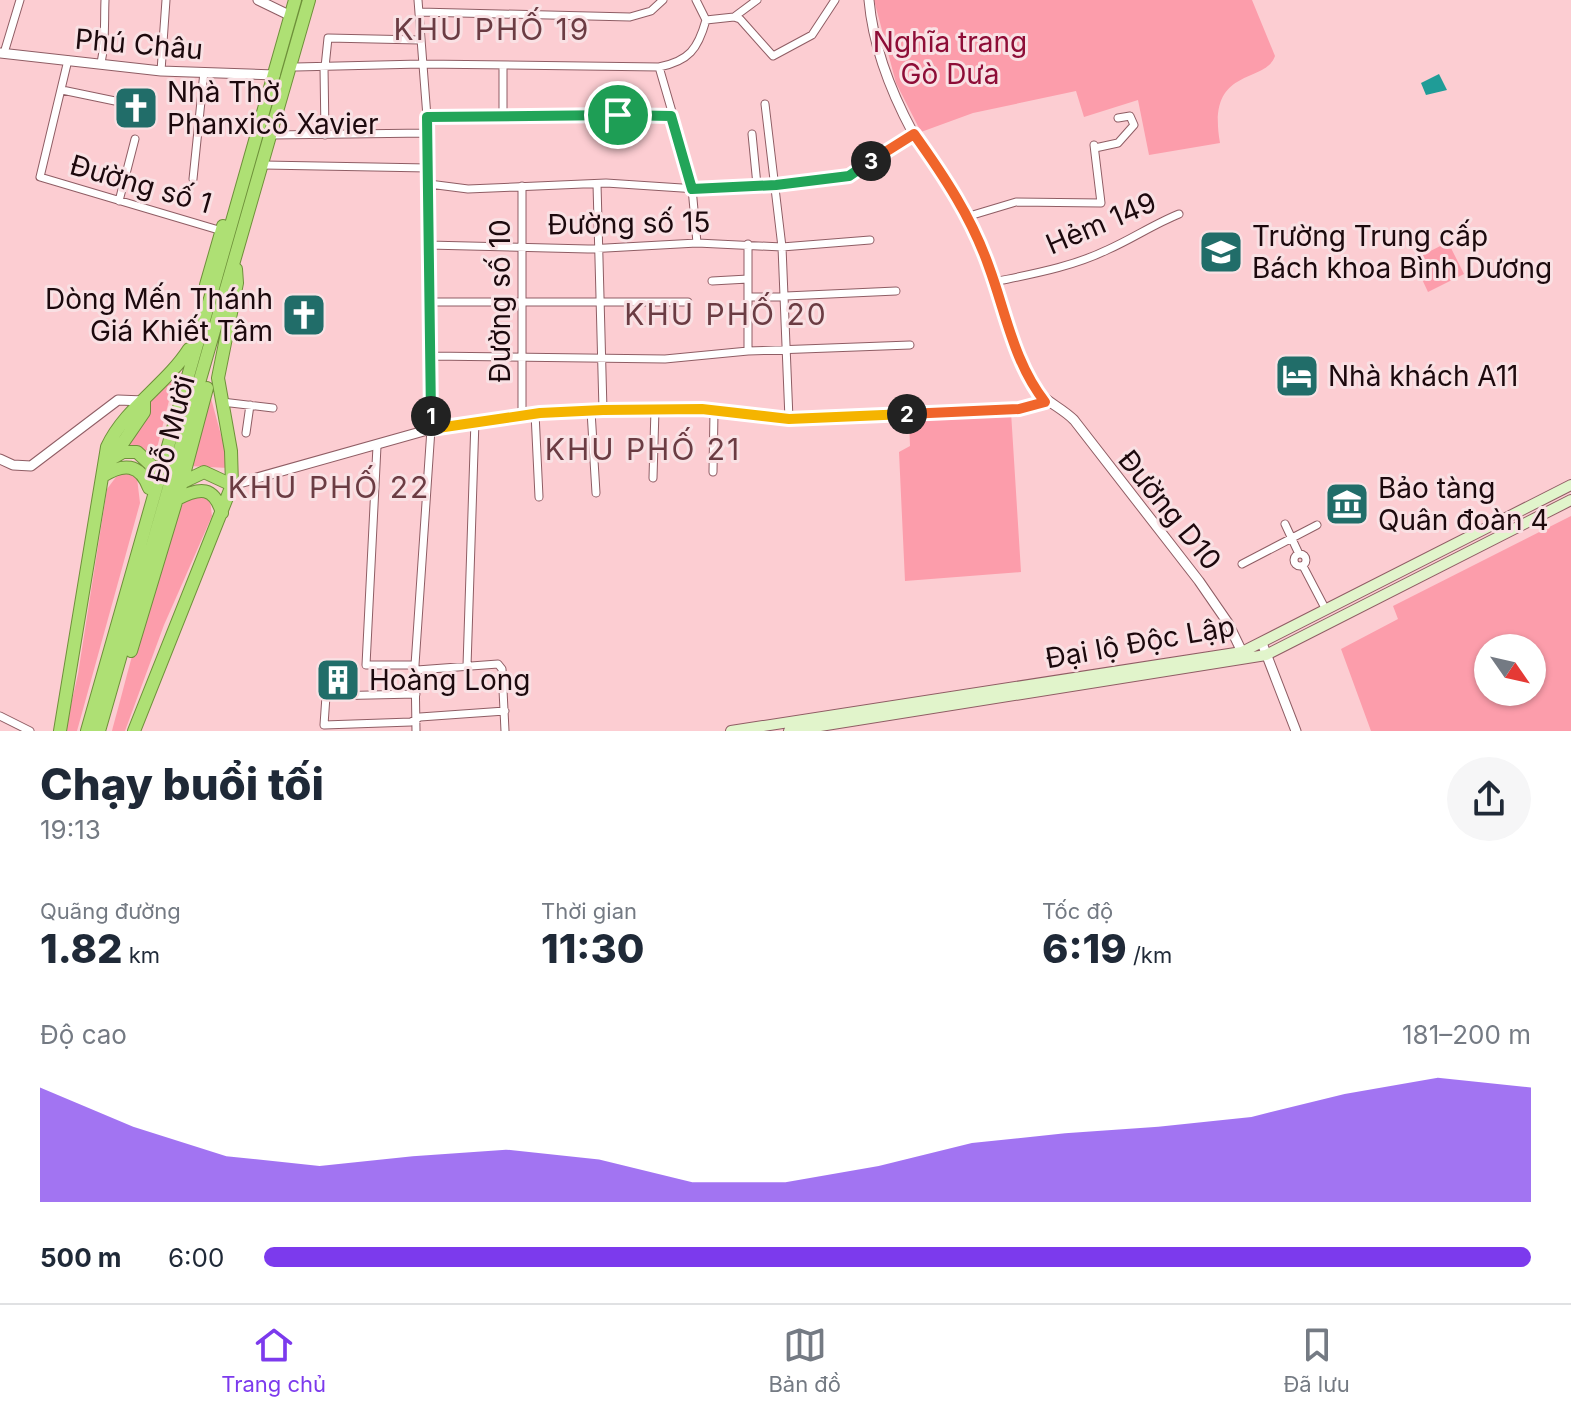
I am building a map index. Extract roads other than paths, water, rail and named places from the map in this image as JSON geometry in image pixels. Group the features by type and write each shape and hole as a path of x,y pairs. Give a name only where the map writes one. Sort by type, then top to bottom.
{"highway":[{"name":"Đỗ Mười","path":"152,488 287,10 295,0"},
{"name":"Đỗ Mười","path":"182,482 309,0"},
{"name":"Đỗ Mười","path":"274,135 315,0"},
{"name":"Đỗ Mười","path":"108,678 173,496 234,259 266,165"},
{"name":"Đỗ Mười","path":"108,678 187,352 226,232"},
{"path":"134,731 232,485 231,451 218,378 236,273 234,259"},
{"path":"60,730 102,478 112,438 187,352 197,336"},
{"path":"102,478 111,459 144,412 144,401"},
{"path":"111,459 123,452 137,452 151,465 152,488"},
{"path":"102,478 117,467 132,467 143,474 152,488"},
{"path":"173,496 182,482 204,472 232,485"},
{"path":"173,496 195,490 209,491 216,496 222,513"},
{"path":"80,731 108,678"},
{"path":"87,731 108,678"},
{"path":"99,731 108,678"},
{"path":"107,731 108,678"},
{"path":"143,731 144,706"}],"main road":[{"name":"Đại lộ Độc Lập","path":"789,731 1244,656 1262,643 1571,485"},
{"name":"Đại lộ Độc Lập","path":"731,731 1266,655 1571,500"}],"street":[{"path":"2,53 20,0"},
{"path":"101,63 107,36 104,28 105,0"},
{"path":"161,71 166,0"},
{"path":"258,0 287,10"},
{"path":"416,731 416,668 431,429 427,117 418,0"},
{"path":"419,12 630,17 651,11 663,0"},
{"path":"296,67 421,64 659,67 677,64 691,55 706,20 696,0"},
{"path":"706,20 734,17 757,0"},
{"path":"734,17 750,26 773,56 812,35 835,0"},
{"path":"232,485 248,477 377,446 431,429 535,413 655,409 789,419 1019,409 1045,402 1015,350 994,282 966,217 947,179 914,134 884,66 871,26 869,0"},
{"path":"325,135 328,38 419,40"},
{"name":"Phú Châu","path":"2,53 161,71 271,75"},
{"path":"68,60 62,90 115,101"},
{"path":"503,65 503,114"},
{"path":"659,67 692,189 697,243"},
{"path":"193,179 204,72"},
{"name":"Đường số 1","path":"62,90 40,177 226,232"},
{"path":"765,104 766,136 776,185 782,247 789,419"},
{"path":"427,117 503,114 671,116"},
{"path":"966,217 1016,202 1101,203 1095,147 1118,143 1134,125 1130,116 1118,118"},
{"path":"274,135 427,133"},
{"path":"752,134 757,185"},
{"path":"429,184 468,189 597,184 692,189 776,185 849,176 914,134"},
{"path":"119,201 135,139"},
{"path":"266,165 428,168"},
{"path":"597,184 603,410"},
{"name":"Đường số 10","path":"522,186 522,416"},
{"name":"Hẻm 149","path":"994,282 1034,274 1107,250 1145,228 1179,214"},
{"path":"782,247 870,240"},
{"name":"Đường số 15","path":"428,245 599,248 697,243 782,247"},
{"path":"748,244 748,351"},
{"path":"712,281 748,279"},
{"path":"748,297 896,291"},
{"path":"428,302 688,302"},
{"path":"430,356 665,359 748,351 910,345"},
{"path":"0,459 13,465 31,466 118,400 144,401"},
{"path":"220,402 273,408"},
{"name":"Đường D10","path":"1045,402 1074,420 1199,581 1228,623 1244,656"},
{"path":"246,433 250,405"},
{"path":"653,478 655,409"},
{"path":"591,411 596,493"},
{"path":"713,472 714,412"},
{"name":"Đường số 10","path":"535,413 539,497"},
{"path":"467,666 475,420"},
{"path":"377,446 366,665 416,668 498,664 502,669 505,731"},
{"path":"1285,524 1299,554 1306,559 1303,566 1326,610"},
{"path":"1242,564 1317,525"},
{"path":"1262,643 1296,731"},
{"path":"416,694 326,696 324,725 505,711"},
{"path":"0,716 30,731"}],"water":[{"path":"1439,74 1447,90 1426,95 1421,83"}],"place":[{"name":"Nhà Thờ Phanxicô Xavier","path":"136,108"},
{"name":"Trường Trung cấp Bách khoa Bình Dương","path":"1221,252"},
{"name":"Dòng Mến Thánh Giá Khiết Tâm","path":"304,315"},
{"name":"Nhà khách A11","path":"1297,376"},
{"name":"Bảo tàng Quân đoàn 4","path":"1347,504"},
{"name":"Hoàng Long","path":"338,680"}],"district":[{"name":"KHU PHỐ 19","path":"492,29"},
{"name":"KHU PHỐ 20","path":"726,314"},
{"name":"KHU PHỐ 21","path":"643,449"},
{"name":"KHU PHỐ 22","path":"329,487"}],"park label":[{"name":"Nghĩa trang Gò Dưa","path":"950,58"}]}
